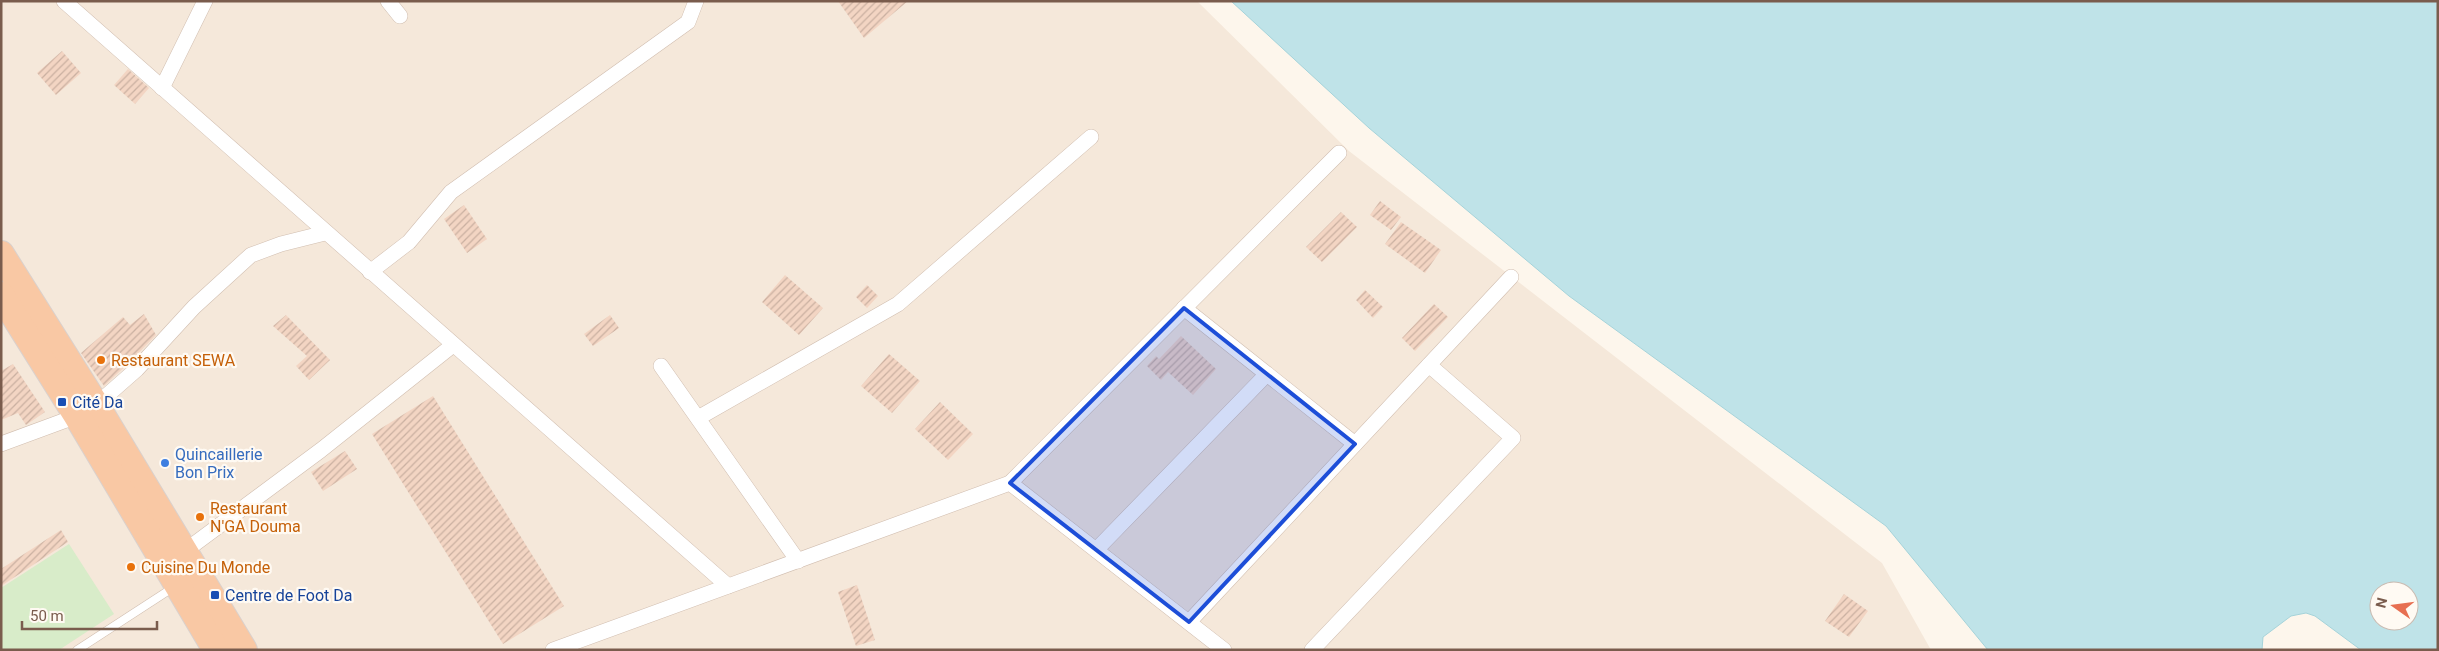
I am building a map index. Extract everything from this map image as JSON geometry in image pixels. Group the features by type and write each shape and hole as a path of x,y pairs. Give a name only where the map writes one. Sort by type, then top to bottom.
{"highway":[{"path":"1,254 87,410 178,585 216,650"},
{"path":"1,295 87,410 185,551 244,650"}],"street":[{"path":"64,1 728,586"},
{"path":"162,88 205,1"},
{"path":"388,1 400,16"},
{"path":"370,272 409,242 451,192 688,22 696,1"},
{"path":"698,418 898,304 1091,137"},
{"path":"553,650 1010,484 1339,153"},
{"path":"1,444 87,410 137,369 194,307 251,255 281,244 325,232"},
{"path":"1189,622 1511,277"},
{"path":"1184,308 1355,444"},
{"path":"185,551 321,450 453,345"},
{"path":"1312,650 1513,438 1429,365"},
{"path":"661,366 798,561"},
{"path":"1096,550 1267,374"},
{"path":"1010,484 1224,650"}],"lane":[{"path":"77,650 178,585"}],"highlighted area":[{"path":"1184,308 1355,444 1189,622 1010,483"}],"shaded area":[{"path":"1,1 1197,1 1349,151 1882,563 1931,650 1,650"}],"green space":[{"path":"69,544 114,614 59,650 1,650 1,588"}],"water":[{"path":"1231,1 2438,1 2438,650 2361,650 2315,616 2306,613 2291,616 2263,637 2262,650 1988,650 1886,526 1569,296 1369,128"}],"building":[{"path":"838,1 908,1 864,38"},
{"path":"62,51 81,73 56,95 37,73"},
{"path":"128,69 149,88 135,104 114,85"},
{"path":"1380,201 1401,217 1391,230 1370,215"},
{"path":"464,205 487,239 467,253 444,219"},
{"path":"1341,212 1357,227 1322,262 1306,247"},
{"path":"1401,222 1441,250 1425,273 1385,244"},
{"path":"785,275 823,308 799,335 762,302"},
{"path":"867,285 878,296 867,308 856,297"},
{"path":"1365,290 1383,307 1373,318 1356,300"},
{"path":"1434,304 1448,317 1415,351 1402,338"},
{"path":"144,314 156,335 104,386 81,353 123,317 130,325"},
{"path":"286,315 330,360 309,380 296,366 307,356 273,326"},
{"path":"610,315 619,328 593,346 584,334"},
{"path":"1181,336 1216,369 1193,395 1168,372 1161,380 1147,366 1156,356 1159,359"},
{"path":"889,354 920,381 892,413 861,386"},
{"path":"13,364 45,412 26,425 18,413 1,420 1,371"},
{"path":"433,396 564,606 503,644 372,434"},
{"path":"940,402 973,434 948,460 915,429"},
{"path":"345,451 357,469 323,491 311,472"},
{"path":"61,530 68,542 1,586 1,569"},
{"path":"857,585 875,640 856,646 838,592"},
{"path":"1844,594 1868,611 1849,637 1825,621"}],"place":[{"name":"Restaurant SEWA","path":"101,360"},
{"name":"Cité Da","path":"62,402"},
{"name":"Quincaillerie Bon Prix","path":"165,463"},
{"name":"Restaurant N'GA Douma","path":"200,517"},
{"name":"Cuisine Du Monde","path":"131,567"},
{"name":"Centre de Foot Da","path":"215,595"}]}
